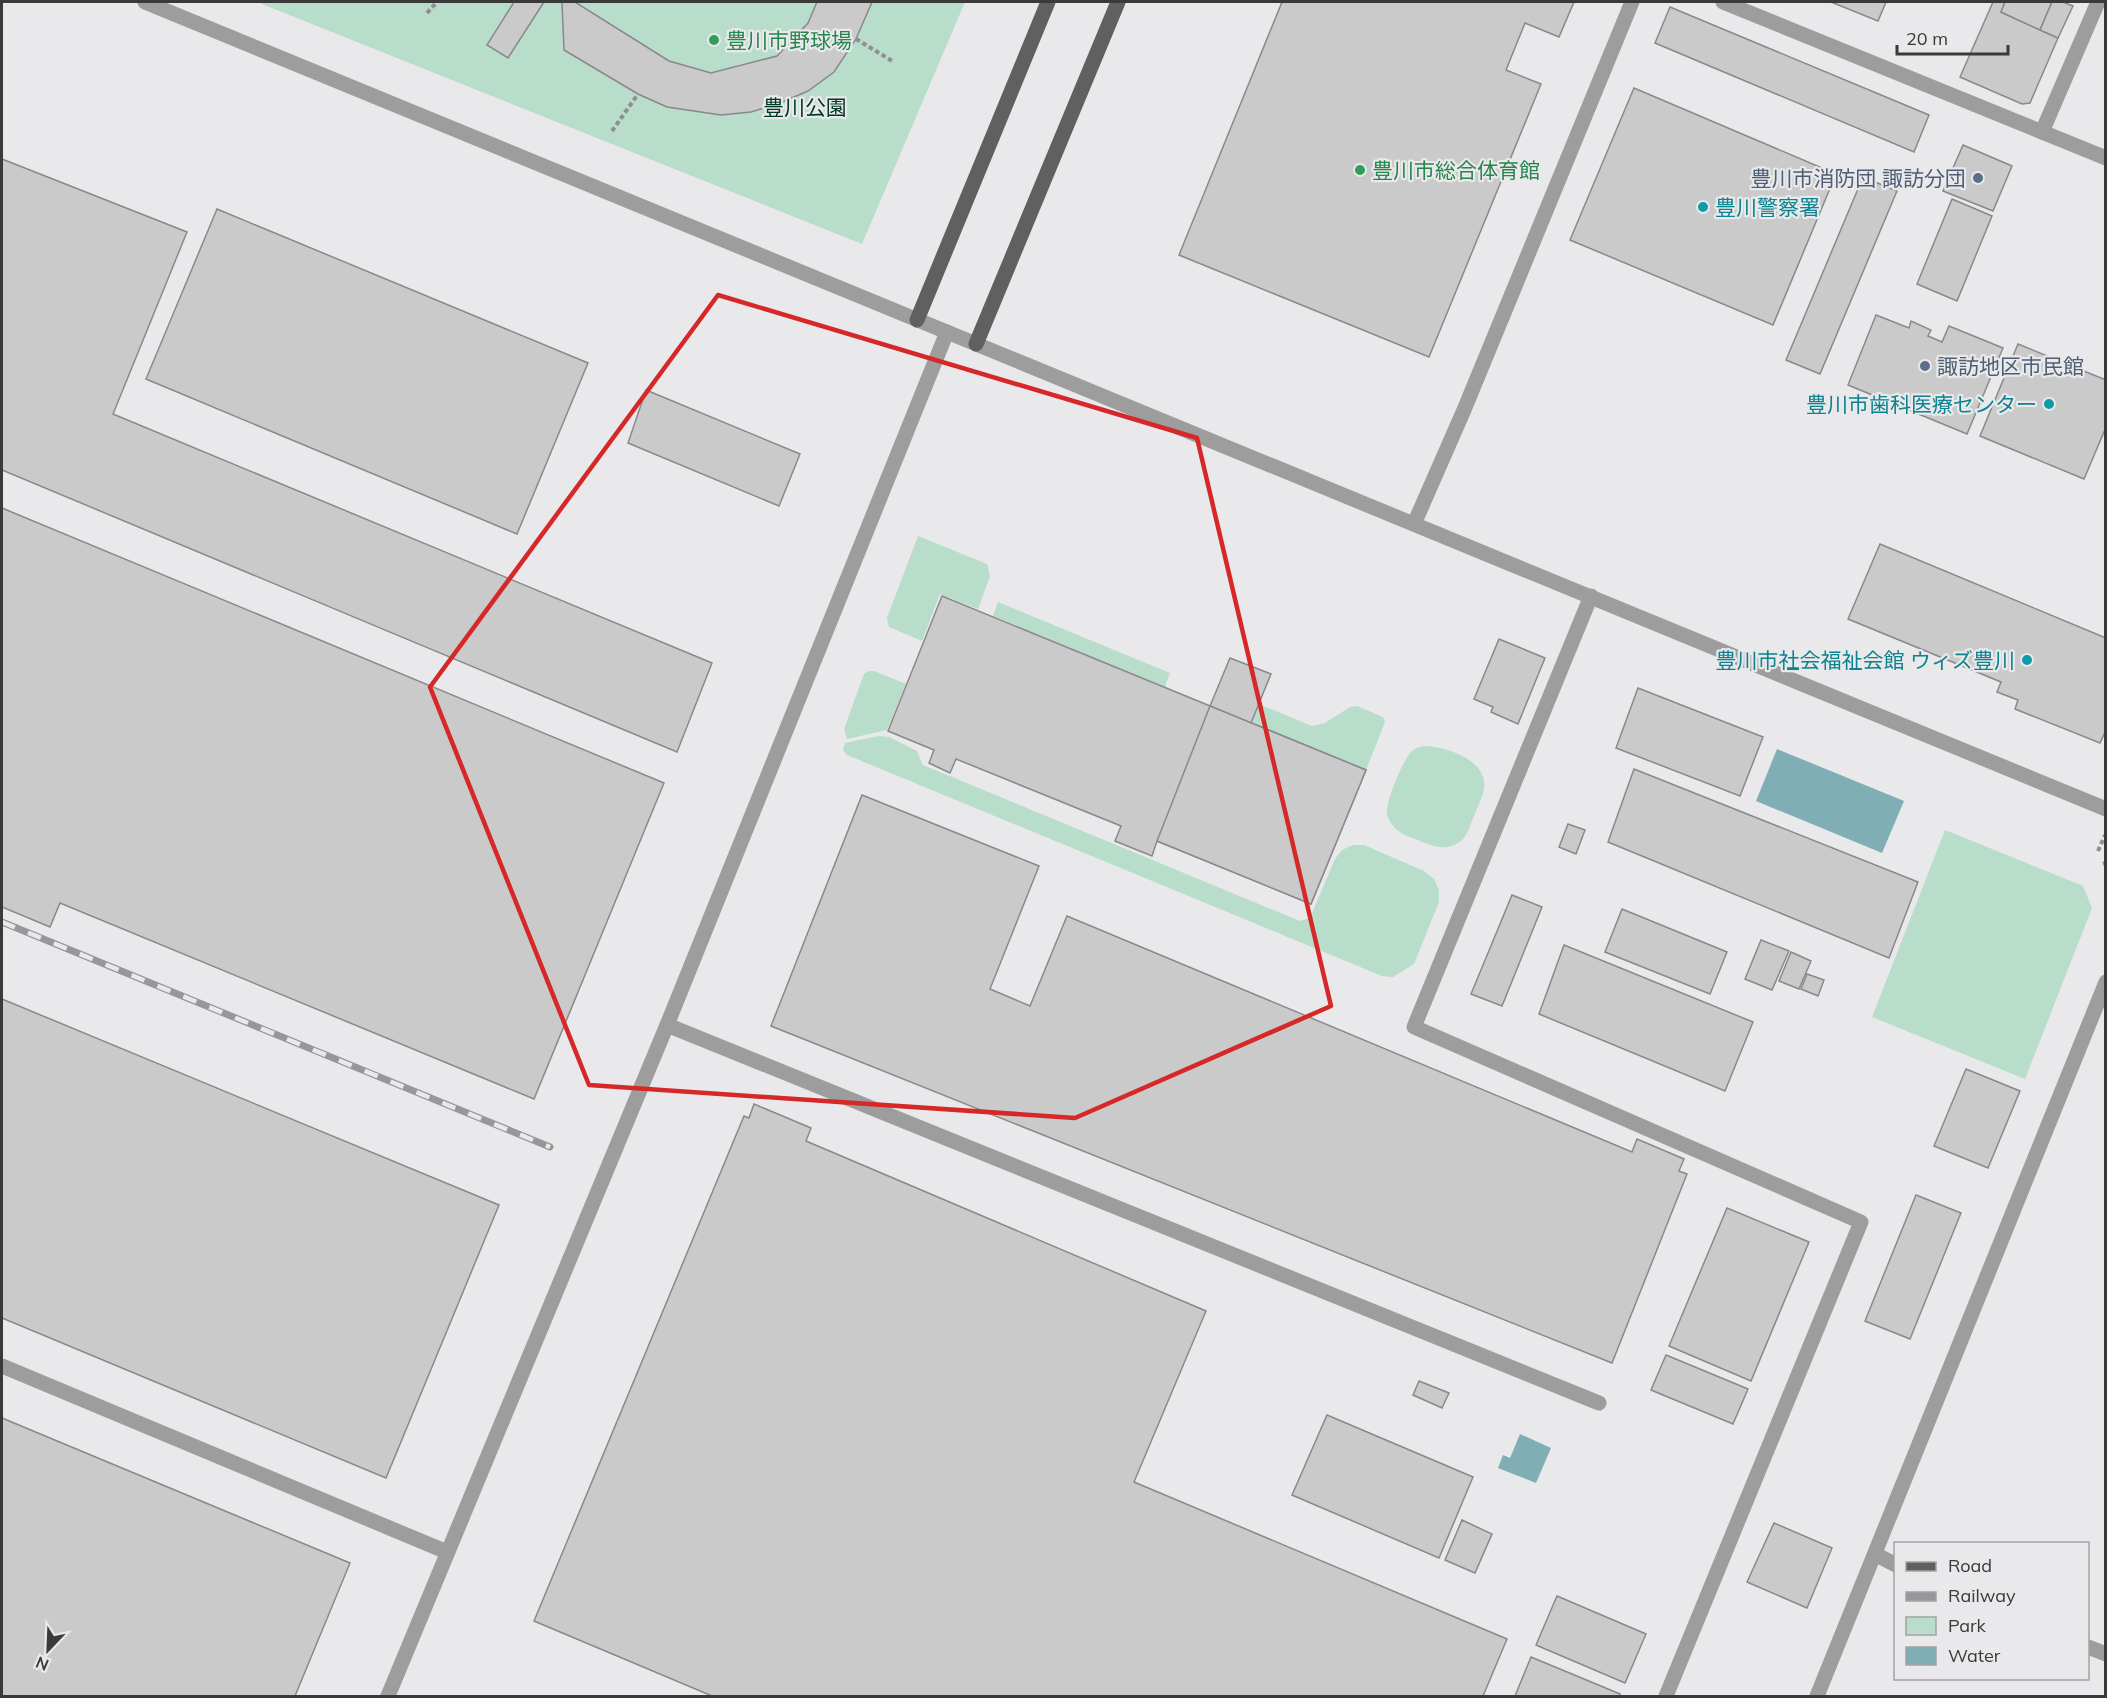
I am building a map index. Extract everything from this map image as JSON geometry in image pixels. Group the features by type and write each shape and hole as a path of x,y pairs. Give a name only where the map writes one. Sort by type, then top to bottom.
{"main road":[{"path":"917,320 1048,2"},
{"path":"976,344 1118,2"}],"street":[{"path":"145,2 2106,809"},
{"path":"1414,524 1464,410 1632,2"},
{"path":"1723,2 2106,158"},
{"path":"2042,132 2098,2"},
{"path":"388,1696 667,1025 947,332"},
{"path":"1591,596 1414,1027 1861,1222 1666,1696"},
{"path":"1817,1696 2106,982"},
{"path":"667,1025 1599,1403"},
{"path":"2,1366 447,1552"},
{"path":"1875,1554 1894,1564"},
{"path":"2089,1647 2106,1654"}],"path":[{"path":"427,13 437,2"},
{"path":"856,39 894,62"},
{"path":"612,131 638,94"},
{"path":"2098,850 2106,834"}],"highlighted area":[{"path":"718,295 1197,438 1331,1006 1075,1118 589,1085 430,687"}],"green space":[{"name":"豊川公園","path":"257,2 965,2 862,244"},
{"path":"918,536 987,564 990,576 978,609 940,594 922,641 889,627 887,618"},
{"path":"998,602 1170,673 1165,687 993,616"},
{"path":"869,671 906,684 887,730 847,739 844,729 864,674"},
{"path":"1259,704 1312,726 1325,723 1350,707 1357,706 1383,717 1385,722 1366,770 1252,723"},
{"path":"879,736 889,737 917,751 923,765 1300,921 1310,918 1335,859 1342,850 1353,845 1364,845 1424,871 1434,879 1439,890 1439,902 1414,964 1393,977 1382,976 847,755 843,750 845,743"},
{"path":"1425,746 1451,751 1469,760 1481,773 1484,781 1483,794 1466,835 1458,843 1448,847 1433,846 1402,833 1393,826 1387,815 1392,792 1404,763 1413,750"},
{"path":"1945,830 2083,886 2092,908 2025,1079 1872,1017"}],"water":[{"path":"1777,749 1904,801 1882,853 1756,801"},
{"path":"1520,1434 1551,1448 1536,1483 1498,1468 1503,1455 1510,1458"}],"building":[{"path":"514,2 544,2 508,58 487,45"},
{"path":"562,2 575,2 669,61 711,73 777,56 808,23 817,2 872,2 856,39 834,72 808,91 780,103 751,112 721,115 667,107 638,94 564,50"},
{"name":"豊川市総合体育館","path":"1282,2 1574,2 1559,37 1525,23 1506,70 1541,84 1429,357 1179,255"},
{"path":"1831,2 1886,2 1878,21"},
{"path":"1993,2 2005,2 2001,12 2058,38 2030,103 2022,104 1960,77"},
{"path":"2005,2 2052,2 2040,30 2001,12"},
{"path":"2052,2 2063,2 2073,6 2058,38 2040,30"},
{"path":"1670,7 1929,115 1914,152 1655,43"},
{"name":"豊川警察署","path":"1634,88 1836,174 1773,325 1570,240"},
{"name":"豊川市消防団 諏訪分団","path":"1963,145 2012,166 1993,211 1943,191"},
{"path":"2,159 187,232 113,414 712,663 677,752 2,470"},
{"path":"1863,177 1897,191 1820,374 1786,360"},
{"path":"1952,199 1992,216 1957,301 1917,284"},
{"path":"217,209 588,363 517,534 146,379"},
{"name":"諏訪地区市民館","path":"1876,315 1909,328 1911,321 1931,330 1928,336 1942,342 1949,326 2003,348 1967,434 1848,385"},
{"name":"豊川市歯科医療センター","path":"2018,344 2106,380 2106,427 2084,479 1980,436"},
{"path":"646,390 800,454 779,506 628,443"},
{"path":"2,508 664,783 534,1099 60,903 50,927 2,907"},
{"name":"豊川市社会福祉会館 ウィズ豊川","path":"1880,544 2106,638 2106,730 2100,743 2015,709 2018,700 1997,692 2001,682 1848,619"},
{"path":"942,596 1366,770 1311,904 1157,841 1152,856 1115,841 1121,826 956,759 950,773 929,763 934,750 888,731"},
{"path":"1499,639 1545,658 1518,724 1491,712 1493,707 1474,699"},
{"path":"1230,658 1271,674 1251,723 1210,706"},
{"path":"1638,688 1763,737 1740,796 1616,748"},
{"path":"1210,706 1366,770 1311,904 1157,841"},
{"path":"1634,769 1918,882 1889,958 1608,842"},
{"path":"862,795 1039,866 990,989 1030,1006 1067,916 1632,1152 1637,1139 1684,1159 1679,1171 1687,1174 1612,1363 771,1026"},
{"path":"1568,824 1585,830 1576,854 1559,847"},
{"path":"1512,895 1542,907 1502,1006 1471,994"},
{"path":"1622,909 1727,952 1710,994 1605,952"},
{"path":"1761,940 1789,951 1772,990 1745,979"},
{"path":"1564,945 1753,1022 1725,1091 1539,1014"},
{"path":"1791,952 1811,961 1799,989 1779,981"},
{"path":"1807,974 1824,980 1818,996 1801,989"},
{"path":"2,999 499,1205 386,1478 2,1318"},
{"path":"1966,1069 2020,1091 1988,1168 1934,1146"},
{"path":"754,1104 811,1128 806,1141 1206,1311 1134,1482 1507,1639 1483,1696 712,1696 534,1621 744,1116 749,1118"},
{"path":"1916,1195 1961,1213 1910,1339 1865,1321"},
{"path":"1727,1208 1809,1242 1751,1381 1669,1346"},
{"path":"1666,1355 1748,1389 1733,1424 1651,1390"},
{"path":"1419,1381 1449,1393 1442,1408 1413,1395"},
{"path":"1327,1415 1473,1477 1439,1558 1292,1495"},
{"path":"2,1418 350,1563 295,1696 2,1696"},
{"path":"1462,1520 1492,1534 1475,1573 1445,1560"},
{"path":"1774,1523 1832,1548 1807,1608 1747,1582"},
{"path":"1557,1596 1646,1634 1625,1683 1536,1645"},
{"path":"1531,1657 1620,1694 1619,1696 1515,1696"}],"railway":[{"path":"2,922 550,1147"}],"place":[{"name":"豊川市野球場","path":"714,40"},
{"name":"豊川市総合体育館","path":"1360,170"},
{"name":"豊川市消防団 諏訪分団","path":"1978,178"},
{"name":"豊川警察署","path":"1703,207"},
{"name":"諏訪地区市民館","path":"1925,366"},
{"name":"豊川市歯科医療センター","path":"2049,404"},
{"name":"豊川市社会福祉会館 ウィズ豊川","path":"2027,660"}]}
